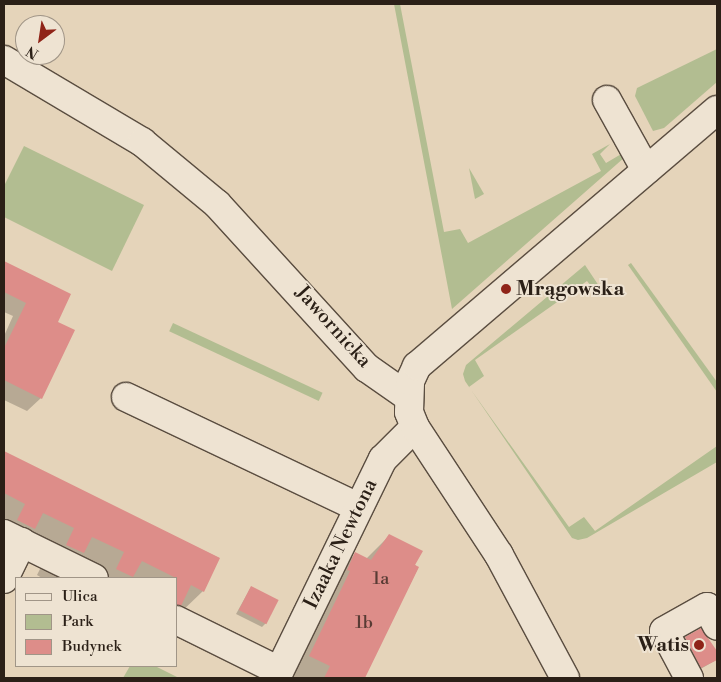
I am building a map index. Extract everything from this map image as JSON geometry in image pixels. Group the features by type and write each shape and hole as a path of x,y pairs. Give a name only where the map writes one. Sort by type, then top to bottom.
{"street":[{"name":"Jawornicka","path":"4,60 142,142 217,204 366,368 407,396"},
{"path":"607,100 646,170"},
{"path":"565,678 499,555 415,427 407,396 417,366 717,110"},
{"path":"126,397 358,507"},
{"name":"Izaaka Newtona","path":"178,621 278,675 383,459 415,427"},
{"path":"4,579 13,538 92,577"},
{"path":"690,678 664,631 707,607 717,626"}],"green space":[{"path":"394,4 400,4 444,232 460,229 468,243 601,171 592,154 610,144 600,154 606,163 623,153 625,157 452,309"},
{"path":"717,49 717,82 664,128 653,131 635,96 637,88"},
{"path":"24,146 144,205 112,271 4,217 4,186"},
{"path":"469,168 484,194 475,199"},
{"path":"631,263 717,382 717,392 628,265"},
{"path":"585,265 599,286 597,294 587,281 475,360 484,376 469,387 463,374 466,365"},
{"path":"173,323 323,393 319,401 169,331"},
{"path":"471,390 569,527 584,517 595,531 717,446 717,462 587,538 578,540 572,538"},
{"path":"129,667 157,667 179,678 123,678"}],"building":[{"path":"4,261 71,294 58,322 75,330 42,399 4,380 4,348 26,303 4,292"},
{"path":"4,451 220,558 204,592 191,585 181,606 178,605 178,577 174,577 142,561 133,577 116,569 124,552 92,537 84,553 66,545 74,528 43,513 35,529 17,520 25,504 4,493"},
{"path":"389,534 423,551 415,565 419,567 365,678 324,678 330,666 309,656 350,571 347,570 355,552 371,560"},
{"path":"251,586 279,600 266,624 239,610"},
{"path":"701,628 717,651 717,660 701,668 685,637"}],"place":[{"name":"Mrągowska","path":"506,289"},
{"name":"Watis","path":"699,645"}]}
